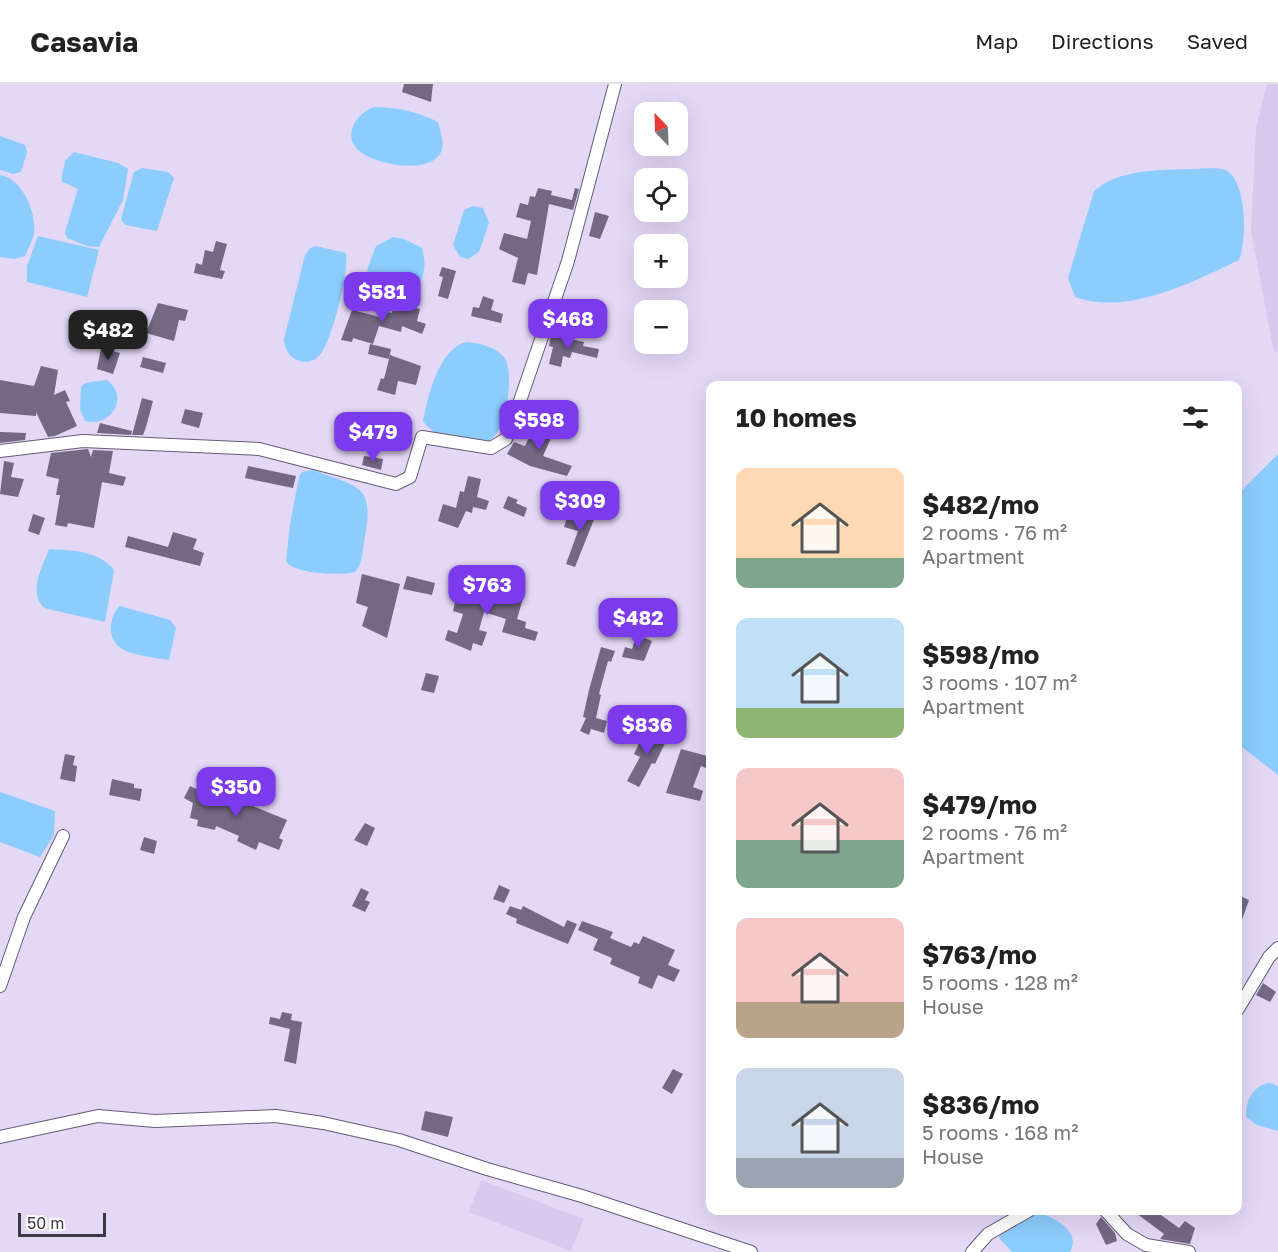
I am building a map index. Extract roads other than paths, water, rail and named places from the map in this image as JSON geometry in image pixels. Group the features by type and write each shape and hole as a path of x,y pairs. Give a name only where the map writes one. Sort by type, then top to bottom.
{"street":[{"path":"0,451 83,441 259,449 396,484 410,477 422,437 491,448 501,443 511,427 568,261 615,84"},
{"path":"0,986 24,917 63,836"},
{"path":"1242,1004 1278,948"},
{"path":"0,1137 98,1116 155,1121 276,1116 311,1121 399,1140 487,1169 582,1196 751,1252"},
{"path":"972,1252 988,1234 1020,1215"},
{"path":"1110,1215 1127,1234 1146,1245 1189,1252"}],"water":[{"path":"374,107 407,111 438,122 443,142 440,154 425,164 402,166 380,161 362,153 352,141 351,134 361,115"},
{"path":"0,136 25,145 27,152 21,172 13,174 0,170"},
{"path":"74,152 118,163 128,169 123,200 99,247 87,246 67,238 65,232 78,189 61,181 65,161"},
{"path":"142,168 168,172 174,178 157,231 125,225 121,219 134,172"},
{"path":"1213,168 1227,171 1234,177 1242,199 1244,226 1239,260 1181,286 1138,299 1095,302 1075,297 1068,278 1094,191 1106,183 1135,173"},
{"path":"0,175 8,178 21,189 33,216 34,234 25,256 14,259 0,257"},
{"path":"473,206 483,208 489,223 479,252 468,259 460,257 453,245 464,210"},
{"path":"38,236 99,250 87,297 27,282 27,266"},
{"path":"393,237 404,239 422,248 424,255 421,281 409,298 373,292 366,283 368,267 376,246"},
{"path":"316,246 346,253 345,275 339,304 326,344 317,358 305,362 299,361 289,353 284,339 305,255 310,248"},
{"path":"466,342 492,348 504,357 507,364 509,387 505,413 496,434 486,442 472,442 440,434 429,428 423,421 436,374 449,354 457,346"},
{"path":"107,380 114,387 117,395 114,410 103,420 85,421 80,410 81,387 85,383"},
{"path":"1278,454 1278,775 1242,747 1242,490"},
{"path":"313,470 351,484 364,496 367,519 361,560 355,572 329,574 307,571 297,569 286,561 299,477 302,472"},
{"path":"49,549 93,555 114,570 105,622 44,608 39,601 37,587"},
{"path":"120,606 170,620 176,628 169,660 131,653 115,642 112,637 111,624"},
{"path":"0,792 55,811 54,835 40,857 0,842"},
{"path":"1270,1083 1278,1086 1278,1131 1257,1125 1246,1117 1247,1105 1252,1094 1259,1086"},
{"path":"1026,1215 1045,1215 1069,1231 1073,1244 1070,1252 1012,1252 999,1238 1000,1233"}]}
